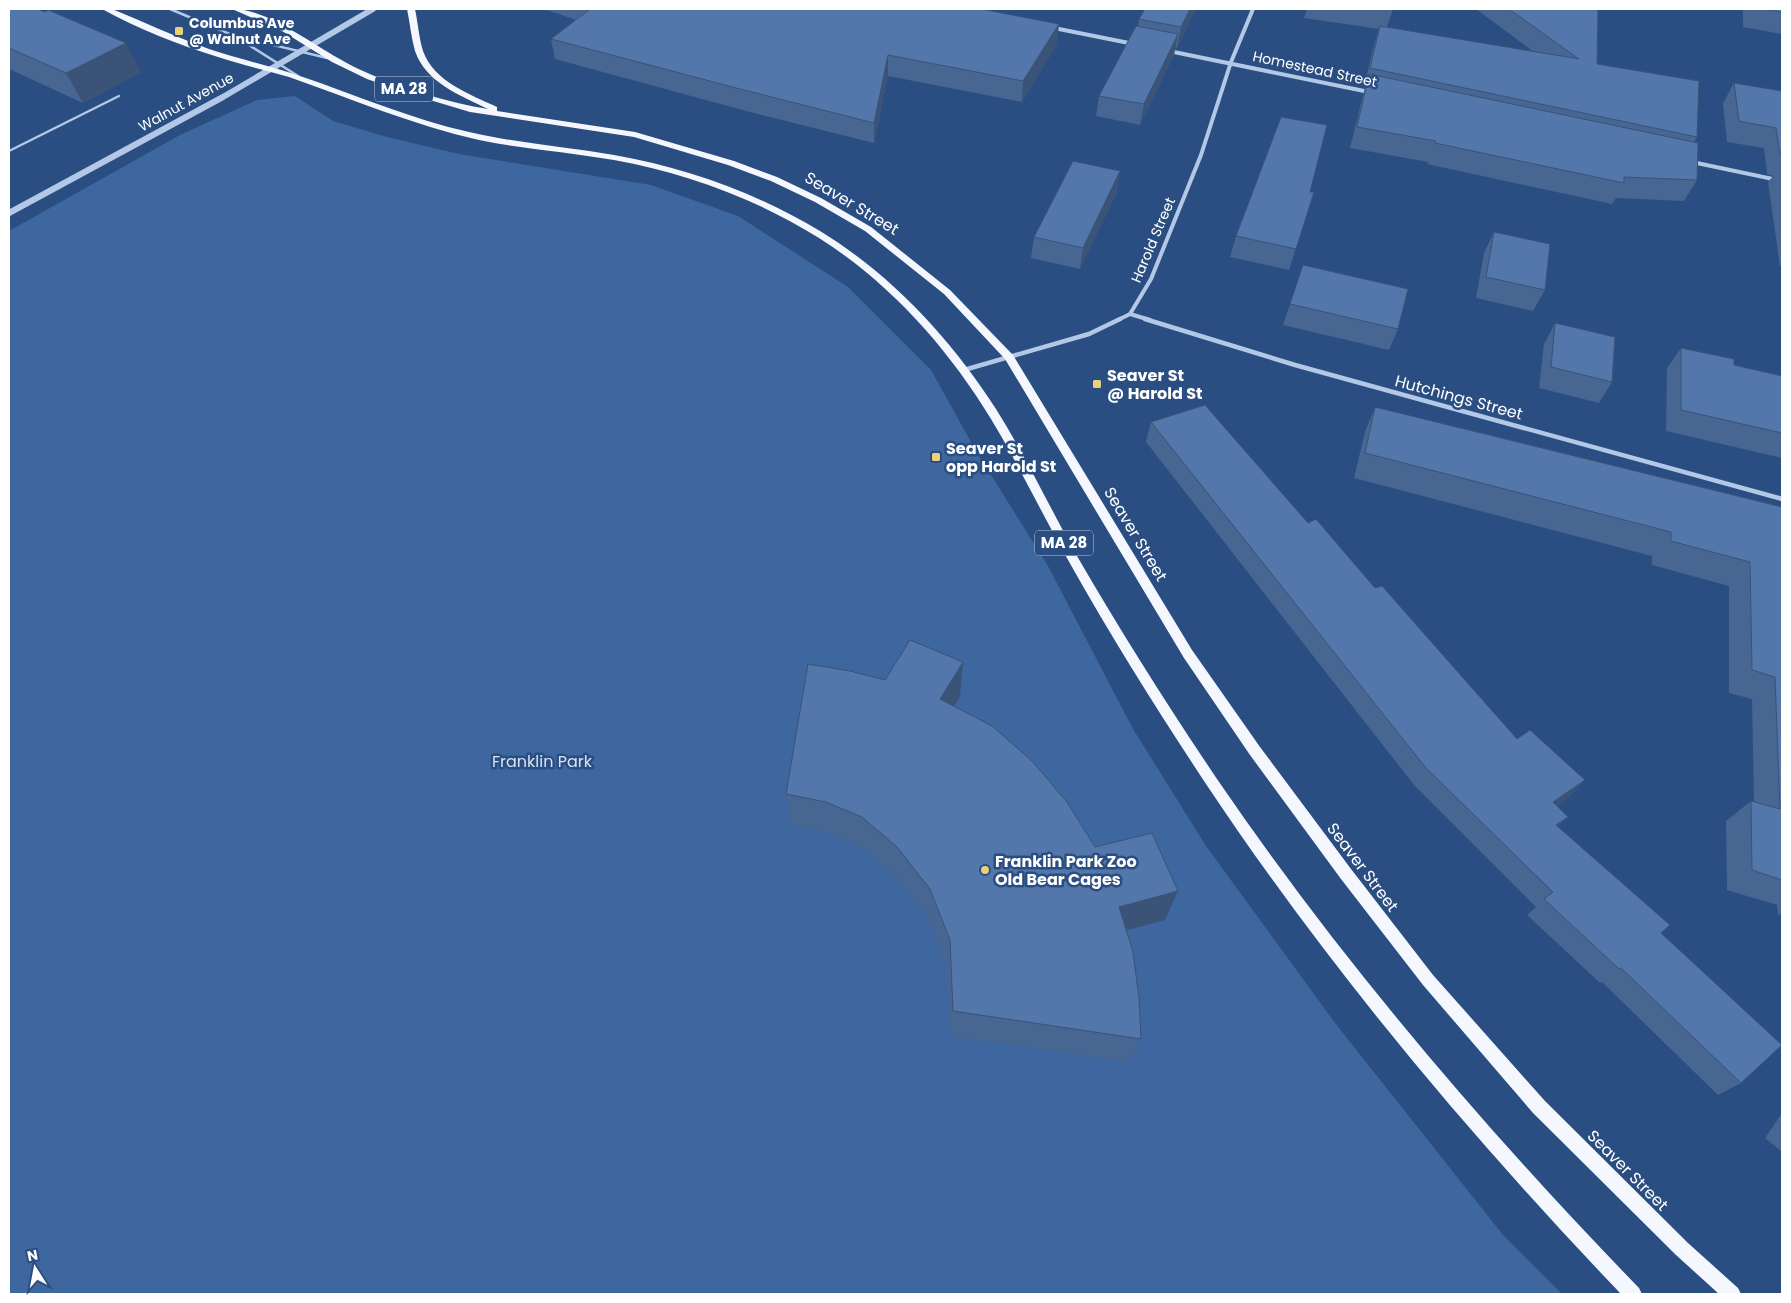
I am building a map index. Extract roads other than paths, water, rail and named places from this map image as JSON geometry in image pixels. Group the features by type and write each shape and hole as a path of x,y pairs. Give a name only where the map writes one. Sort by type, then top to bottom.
{"main road":[{"name":"MA 28","path":"106,9 212,53 301,78 408,119 476,136 612,158 662,169 706,182 798,222 840,248 878,278 918,314 964,370 996,419 1098,602 1158,700 1215,786 1308,918 1384,1018 1467,1116 1557,1217 1633,1294"},
{"name":"MA 28","path":"236,9 271,22 311,45"},
{"path":"411,9 422,59 429,70 449,85 505,115"},
{"name":"Seaver Street","path":"311,45 335,60 370,77 413,92 470,108 505,115 635,135 731,163 774,179 818,200 868,228 947,292 1009,357 1188,654 1255,751 1428,980 1539,1106 1682,1249 1732,1294"}],"street":[{"name":"Walnut Avenue","path":"9,213 223,97 373,9"},
{"name":"Harold Street","path":"1130,314 1151,279 1201,155 1231,62 1253,9"},
{"path":"1053,28 1137,45"},
{"name":"Homestead Street","path":"1165,50 1231,62 1374,94"},
{"path":"1687,161 1782,181"},
{"path":"964,370 1089,334 1130,314"},
{"name":"Hutchings Street","path":"1130,314 1295,365 1782,499"}],"lane":[{"path":"170,9 232,34 301,78"},
{"name":"Seaver Street","path":"232,34 335,60"},
{"path":"9,151 119,96"}],"place":[{"name":"Columbus Ave @ Walnut Ave","path":"179,31"},
{"name":"Seaver St @ Harold St","path":"1097,384"},
{"name":"Seaver St opp Harold St","path":"936,457"},
{"name":"Franklin Park Zoo Old Bear Cages","path":"985,870"}],"park label":[{"name":"Franklin Park","path":"542,761"}]}
